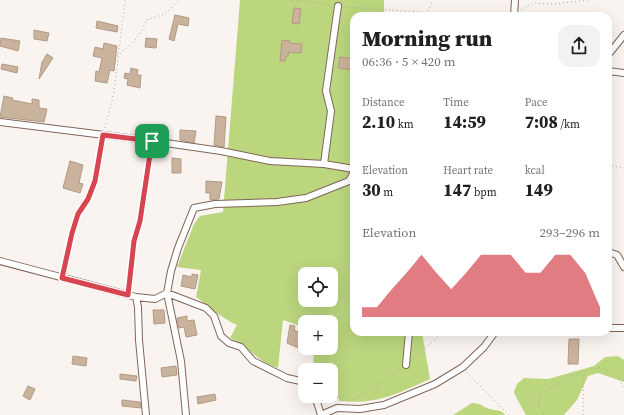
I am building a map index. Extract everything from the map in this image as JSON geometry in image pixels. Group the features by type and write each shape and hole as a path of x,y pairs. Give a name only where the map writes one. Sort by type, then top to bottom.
{"street":[{"path":"514,12 515,0"},
{"path":"324,164 331,111 326,91 338,6"},
{"path":"612,50 624,35"},
{"path":"612,72 624,73"},
{"path":"0,122 152,141 221,151 270,161 324,164 350,168"},
{"path":"186,415 181,361 168,293 171,271 178,248 194,208 215,204 276,202 306,198 349,181 350,179"},
{"path":"612,253 617,255 624,267"},
{"path":"0,261 136,297 155,299 168,293 206,308 214,316 221,336 229,343 241,347 253,361 287,378 298,380"},
{"path":"136,297 146,415"},
{"path":"612,328 624,328"},
{"path":"406,365 409,336"},
{"path":"317,403 321,415 337,408 360,409 384,405 435,384 462,367 484,347 492,336"}],"path":[{"path":"62,278 72,233 78,214 88,199 95,181 103,135 114,92 117,56 125,0"},
{"path":"117,56 133,43 145,27 146,20 165,14 179,0"},
{"path":"292,0 338,6 428,12 432,0"},
{"path":"520,11 533,2 555,4 588,0"},
{"path":"128,295 134,241 140,221 152,141"},
{"path":"612,166 624,168"},
{"path":"337,408 388,380 439,336"},
{"path":"462,367 468,375 481,385 509,415"},
{"path":"544,415 538,404 539,395 572,375 600,367 617,376 624,388"},
{"path":"583,415 584,372"}],"green space":[{"path":"240,0 384,0 384,12 350,12 350,336 423,336 430,379 396,394 376,400 352,402 339,401 338,363 313,363 314,355 338,355 338,315 298,315 298,325 283,320 278,368 265,363 238,342 230,338 237,325 221,316 196,297 201,270 177,267 194,224 200,216 223,212"},
{"path":"618,356 624,360 624,382 598,373 588,376 577,400 564,415 526,415 514,392 517,384 524,378 548,379 594,366 605,357"},
{"path":"472,403 492,410 500,411 505,415 453,415"}],"building":[{"path":"294,8 301,9 299,24 292,23"},
{"path":"175,15 189,18 188,26 178,24 174,41 169,39"},
{"path":"97,21 118,26 117,32 96,28"},
{"path":"34,30 49,33 47,41 34,39"},
{"path":"1,38 20,41 18,51 0,46"},
{"path":"146,38 157,39 156,48 145,47"},
{"path":"282,40 290,41 290,43 302,44 301,53 289,52 285,61 280,61"},
{"path":"104,43 117,46 114,71 110,70 107,83 95,81 96,71 99,72 102,58 93,56 95,47 103,49"},
{"path":"47,54 53,58 39,79 42,62"},
{"path":"340,57 350,58 350,70 338,68"},
{"path":"2,64 18,67 17,73 1,69"},
{"path":"131,68 138,70 137,75 141,75 140,88 127,85 128,79 124,78 125,73 130,74"},
{"path":"4,96 13,98 12,100 32,104 32,99 39,100 39,108 47,109 44,122 0,117"},
{"path":"216,116 226,117 224,147 214,145"},
{"path":"180,130 196,131 194,143 180,140"},
{"path":"172,158 181,159 181,173 172,173"},
{"path":"70,161 83,165 79,183 83,184 80,193 63,188"},
{"path":"206,181 222,182 219,199 210,200 210,193 206,193"},
{"path":"192,274 198,275 195,289 181,286 183,275 192,277"},
{"path":"153,310 164,310 165,323 154,324"},
{"path":"187,316 187,321 194,320 197,335 186,337 184,327 179,328 177,318"},
{"path":"290,325 295,326 294,330 298,332 298,348 287,343"},
{"path":"569,339 579,339 578,364 568,364"},
{"path":"73,356 87,358 86,366 72,364"},
{"path":"176,366 177,375 162,377 161,368"},
{"path":"120,374 137,376 136,381 120,379"},
{"path":"28,386 35,389 30,400 23,396"},
{"path":"215,394 216,400 198,404 197,397"},
{"path":"122,400 140,402 141,408 122,406"}],"route":[{"path":"103,135 152,141 148,177 140,221 134,241 128,295 62,278 72,233 78,214 88,199 95,181 103,135"}]}
